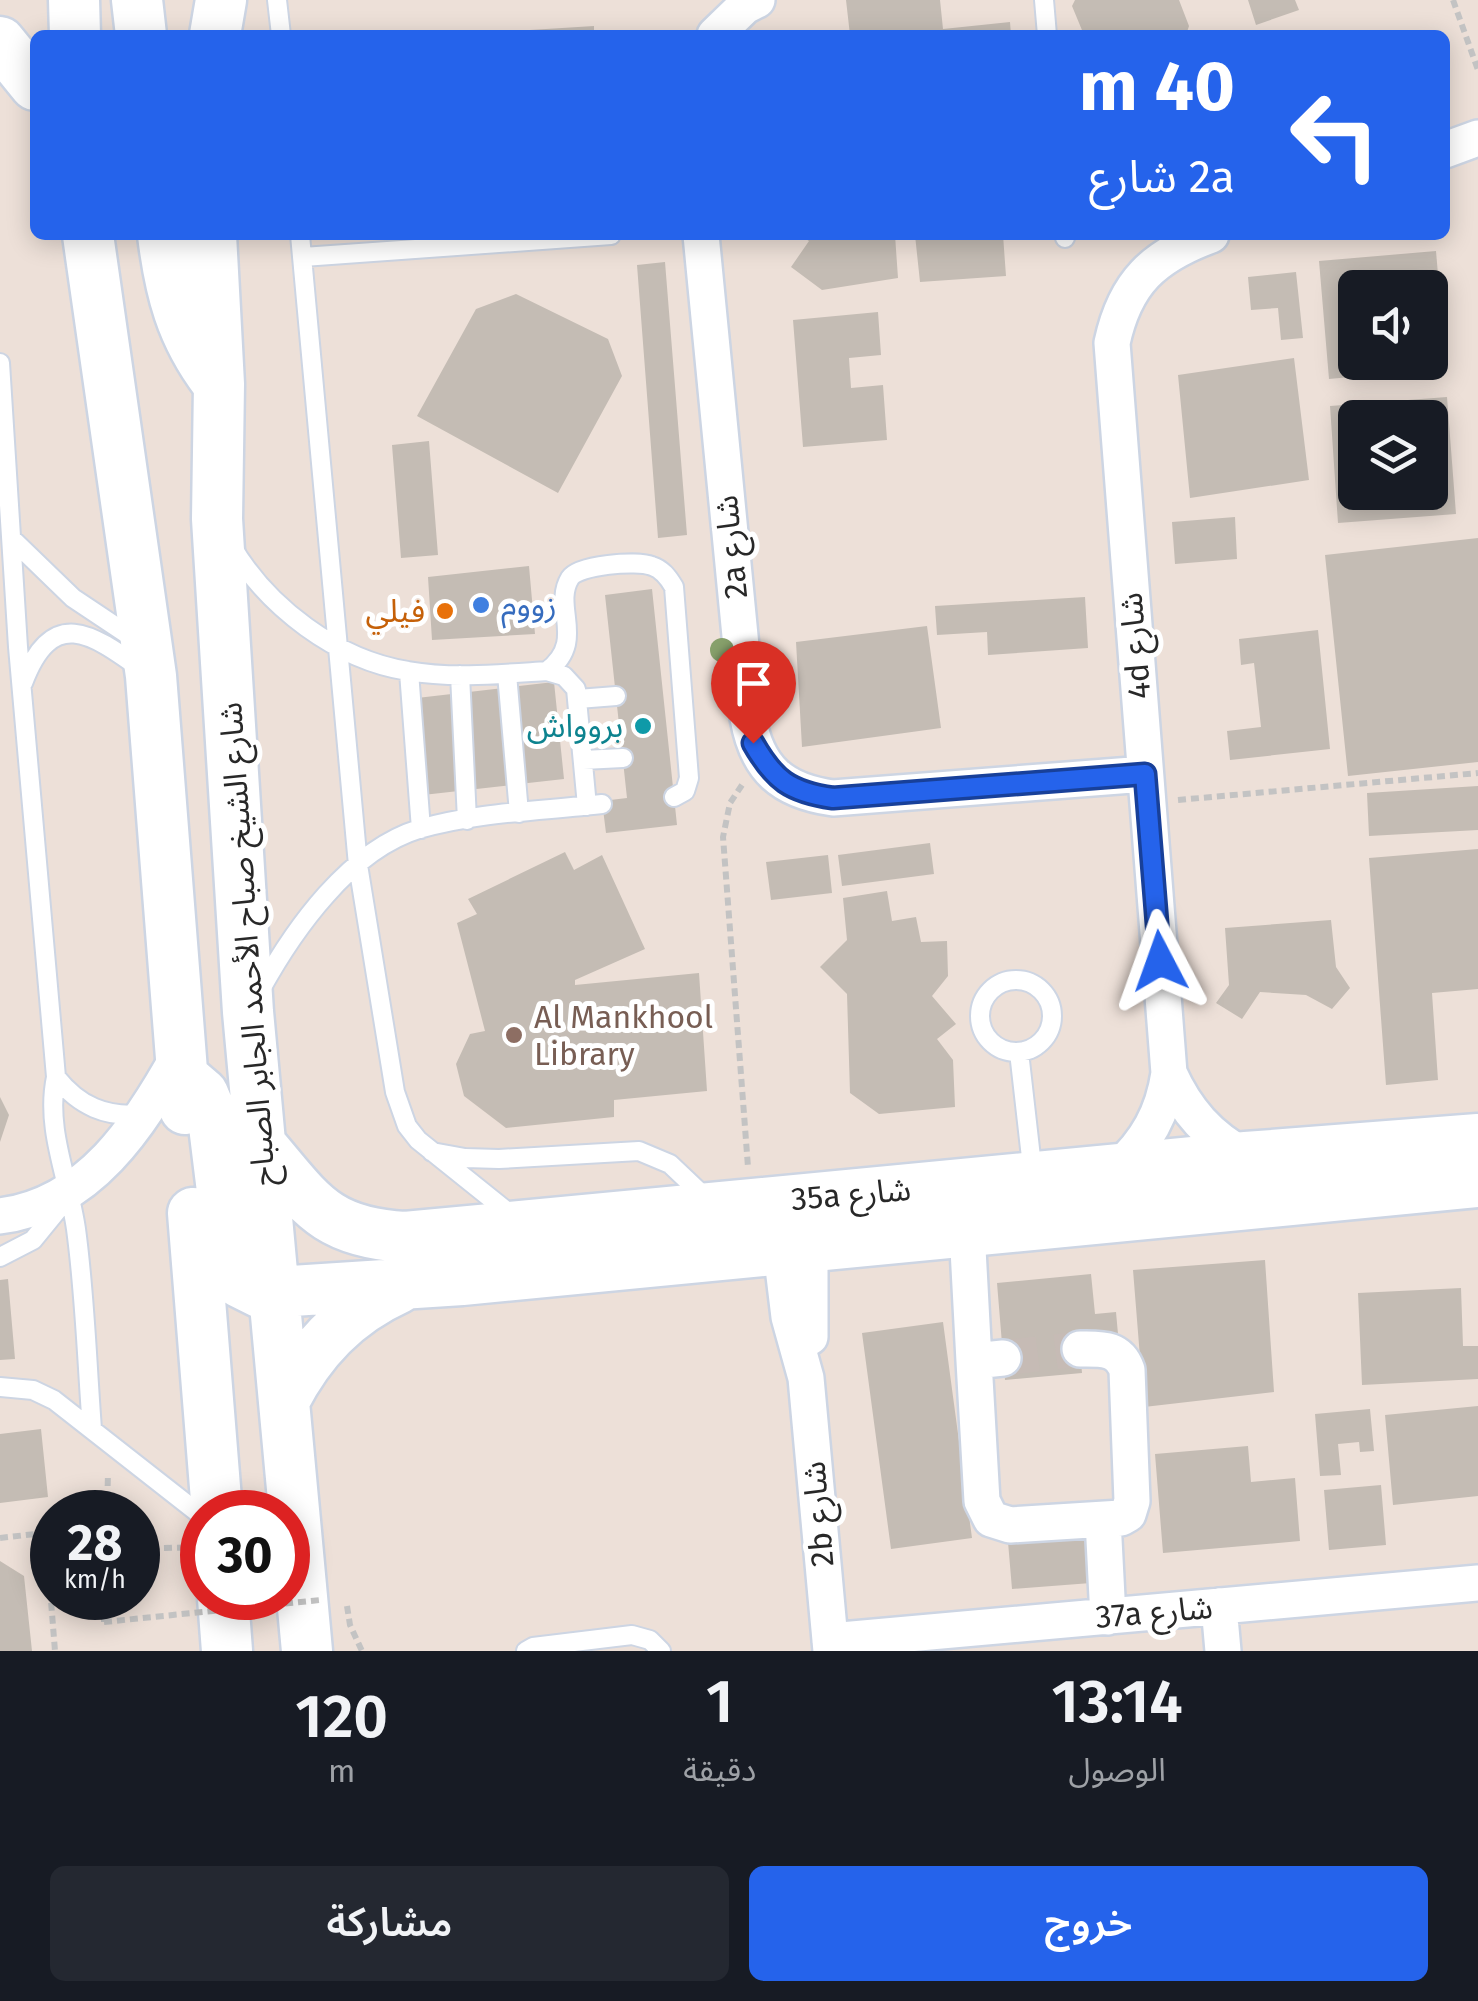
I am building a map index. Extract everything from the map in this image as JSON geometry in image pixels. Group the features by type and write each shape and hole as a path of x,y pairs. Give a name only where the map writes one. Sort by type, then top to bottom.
{"main road":[{"path":"74,0 76,30"},
{"path":"137,0 140,30"},
{"path":"193,0 196,30"},
{"path":"216,30 221,0"},
{"path":"0,42 30,79"},
{"path":"89,240 149,662 215,1490"},
{"path":"164,240 169,283 180,323 219,384"},
{"name":"شارع الشيخ صباح الأحمد الجابر الصباح","path":"210,240 219,384 217,519 248,1012 284,1401 315,1633"},
{"path":"182,1065 203,1094 213,1118 232,1272 250,1290 274,1292"},
{"name":"35a شارع","path":"274,1292 407,1284 774,1217 1033,1177 1478,1139"},
{"name":"35a شارع","path":"260,1144 306,1200 347,1228 405,1236 526,1226 774,1217 966,1230 1478,1182"},
{"path":"284,1401 297,1375 334,1330 380,1296 407,1284"},
{"path":"225,1620 227,1651"}],"street":[{"path":"718,30 757,0"},
{"path":"1450,148 1478,138"},
{"name":"2a شارع","path":"701,240 748,718 753,743 766,765"},
{"name":"4d شارع","path":"1196,240 1142,276 1118,318 1112,342 1170,1073 1179,1094 1207,1131 1246,1157"},
{"path":"766,765 784,784 807,794 833,798 1146,788"},
{"path":"0,1216 42,1206 68,1193 111,1156 182,1065"},
{"name":"4d شارع","path":"1117,1170 1148,1136 1159,1116 1170,1073"},
{"name":"2b شارع","path":"774,1217 792,1330 806,1378 830,1646"},
{"path":"966,1230 988,1360 982,1501 990,1519 1010,1524 1103,1520 1128,1514 1132,1501 1124,1361 1109,1349 1080,1348"},
{"path":"1103,1520 1108,1616"},
{"name":"37a شارع","path":"830,1646 1030,1637 1108,1616 1478,1583"},
{"path":"1219,1606 1223,1651"}],"lane":[{"path":"278,0 281,30"},
{"path":"1044,0 1047,30"},
{"path":"300,240 341,648 358,866 394,1092 407,1126 432,1152 526,1226"},
{"path":"302,256 537,240"},
{"path":"0,363 15,614 56,1077 53,1098 59,1161 76,1229 92,1429"},
{"path":"217,519 256,580 281,606 341,648 409,672 556,672 571,681 578,698 583,760 594,805 467,820 420,829 388,844 336,885 297,930 248,1012"},
{"path":"12,539 73,598 149,662"},
{"path":"547,672 561,658 567,641 567,587 572,575 584,568 647,564 662,571 674,587 682,690 679,756 688,784 674,797"},
{"path":"23,683 39,650 52,639 69,634 86,634 149,662"},
{"path":"409,672 420,829"},
{"path":"460,674 467,820"},
{"path":"507,674 519,813"},
{"path":"663,692 682,690"},
{"path":"578,698 616,696"},
{"path":"583,760 622,758"},
{"path":"1013,980 1039,988 1048,999 1051,1013 1050,1027 1043,1039 1019,1052 992,1043 983,1032 980,1019 988,992 1013,980"},
{"path":"1019,1052 1033,1177"},
{"path":"56,1077 66,1090 94,1109 110,1114 143,1114"},
{"path":"432,1152 499,1160 639,1151 774,1217"},
{"path":"0,1257 32,1240 47,1226 68,1193"},
{"path":"0,1387 44,1394 180,1499"},
{"path":"526,1651 632,1635 650,1640 661,1651"}],"path":[{"path":"1453,0 1478,70"},
{"path":"766,765 739,788 730,803 723,837 774,1217"},
{"path":"1146,788 1478,773"},
{"path":"108,1490 109,1470 123,1454"},
{"path":"0,1538 30,1535"},
{"path":"345,1592 350,1625 362,1651"},
{"path":"53,1620 55,1651"},
{"path":"104,1620 315,1633"}],"building":[{"path":"846,0 940,0 943,29 1010,22 1011,30 849,30"},
{"path":"1075,0 1179,0 1189,26 1188,30 1082,30 1072,6"},
{"path":"1248,0 1295,0 1299,10 1256,25"},
{"path":"594,26 594,30 530,30"},
{"path":"895,240 898,278 822,290 791,267 809,241"},
{"path":"916,240 1003,240 1006,276 920,282"},
{"path":"1436,251 1438,270 1338,270 1338,378 1329,379 1319,261"},
{"path":"665,262 687,535 658,538 637,265"},
{"path":"1296,272 1303,338 1281,340 1278,308 1251,310 1248,277"},
{"path":"516,294 608,339 622,376 558,493 417,416 476,309"},
{"path":"878,312 881,355 849,358 851,388 883,385 887,440 803,447 793,320"},
{"path":"1294,358 1309,480 1190,498 1178,375"},
{"path":"1338,405 1338,510 1448,510 1448,410 1456,514 1338,523 1330,406"},
{"path":"429,441 438,555 401,558 392,445"},
{"path":"1235,517 1237,559 1175,564 1172,522"},
{"path":"1478,538 1478,762 1348,776 1325,555"},
{"name":"زووم","path":"529,566 535,634 432,640 428,577"},
{"name":"بروواش","path":"652,589 677,825 606,833 602,801 627,798 605,595"},
{"path":"1085,597 1088,648 988,655 987,632 937,635 935,606"},
{"path":"927,626 941,728 802,747 796,642"},
{"path":"1318,630 1330,749 1230,760 1227,731 1261,727 1254,663 1241,665 1239,639"},
{"path":"554,682 564,779 423,795 417,698"},
{"path":"1478,786 1478,830 1369,836 1367,793"},
{"path":"930,843 934,874 842,886 838,855"},
{"path":"1478,849 1478,989 1432,993 1438,1080 1386,1085 1369,858"},
{"path":"565,852 574,870 602,855 645,949 575,980 575,985 699,973 707,1091 614,1100 614,1117 506,1128 464,1096 456,1064 470,1034 485,1031 457,923 477,914 468,899"},
{"path":"828,855 832,893 771,900 766,862"},
{"path":"887,891 892,921 916,917 921,942 947,941 948,976 932,996 956,1024 937,1039 953,1060 955,1107 879,1114 850,1093 847,994 820,967 847,940 843,898"},
{"path":"1331,920 1336,967 1350,988 1332,1009 1306,995 1260,992 1242,1019 1216,1003 1229,985 1225,928"},
{"path":"0,1097 9,1115 0,1142"},
{"path":"1265,1260 1274,1392 1144,1407 1133,1270"},
{"path":"1091,1274 1095,1314 1116,1312 1118,1334 1079,1338 1082,1373 1005,1380 997,1283"},
{"path":"8,1279 15,1359 0,1360 0,1280"},
{"path":"1461,1288 1463,1346 1478,1346 1478,1379 1362,1385 1358,1293"},
{"path":"943,1322 972,1538 891,1549 862,1333"},
{"path":"1478,1406 1478,1496 1393,1505 1385,1415"},
{"path":"1370,1409 1374,1451 1360,1452 1359,1442 1338,1444 1341,1475 1320,1476 1315,1414"},
{"path":"41,1429 47,1490 30,1490 30,1499 0,1503 0,1434"},
{"path":"1248,1446 1251,1482 1295,1478 1300,1541 1163,1553 1155,1454"},
{"path":"1381,1485 1386,1545 1329,1550 1324,1490"},
{"path":"1088,1536 1091,1583 1012,1589 1008,1542"},
{"path":"0,1561 24,1576 32,1651 0,1651"}],"tunnel":[{"path":"1003,1358 1080,1349"}],"place":[{"name":"زووم","path":"481,605"},
{"name":"فيلي","path":"445,611"},
{"name":"بروواش","path":"643,726"},
{"name":"Al Mankhool Library","path":"514,1035"}],"route":[{"path":"753,743 784,784 807,794 833,798 1145,774 1160,961"}]}
